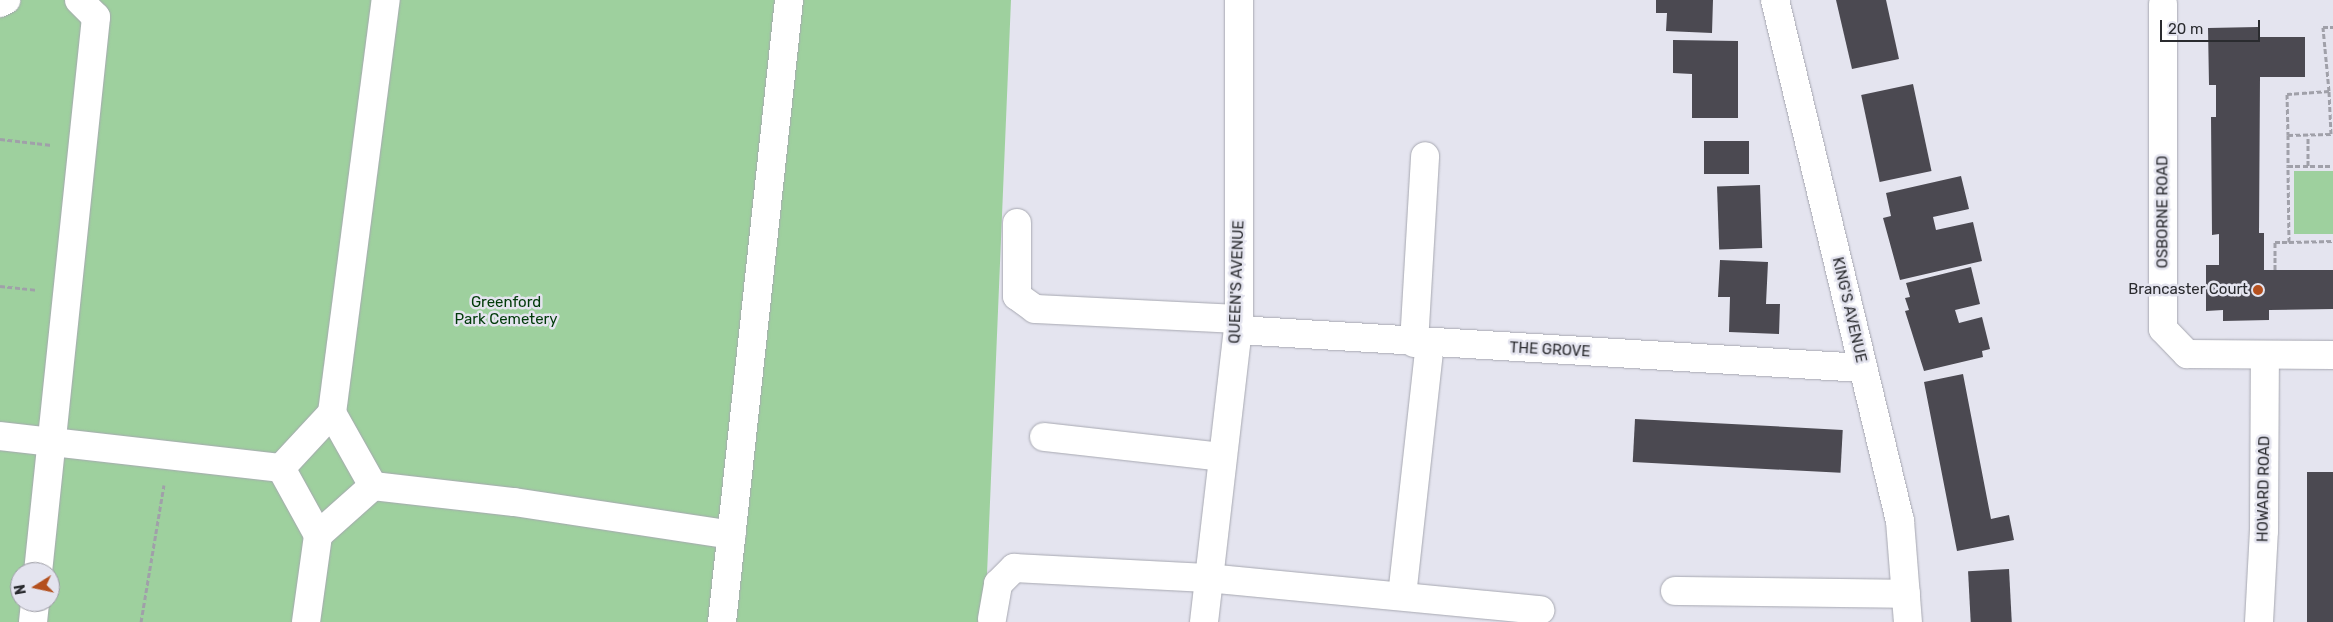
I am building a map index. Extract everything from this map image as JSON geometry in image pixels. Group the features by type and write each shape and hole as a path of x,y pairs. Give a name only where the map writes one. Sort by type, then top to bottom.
{"street":[{"path":"0,3 6,0"},
{"path":"39,562 96,17 79,0"},
{"path":"281,468 332,412 386,0"},
{"path":"722,622 789,0"},
{"name":"QUEEN'S AVENUE","path":"1204,622 1207,578 1238,324 1239,0"},
{"name":"KING'S AVENUE","path":"1775,0 1900,521 1908,622"},
{"name":"OSBORNE ROAD","path":"2163,4 2163,329 2187,354 2333,355"},
{"path":"1402,596 1422,343 1425,156"},
{"name":"THE GROVE","path":"1017,222 1017,296 1035,309 1238,324 1422,343 1863,368"},
{"name":"HOWARD ROAD","path":"2259,622 2264,531 2265,356"},
{"path":"332,412 373,486"},
{"path":"0,436 281,468"},
{"path":"1044,438 1221,457"},
{"path":"281,468 318,535 306,622"},
{"path":"318,535 373,486 514,502 732,535"},
{"path":"992,619 998,584 1014,568 1207,578 1540,610"},
{"path":"1675,591 1906,594"}],"path":[{"path":"2288,135 2332,134 2323,27 2333,27"},
{"path":"2289,242 2286,94 2329,92"},
{"path":"2308,135 2308,166"},
{"path":"0,139 82,148"},
{"path":"2288,166 2333,166"},
{"path":"2275,270 2275,242 2333,241"},
{"path":"0,286 67,293"},
{"path":"141,622 169,455"}],"green space":[{"name":"Greenford Park Cemetery","path":"0,0 1011,0 985,622 0,622"},
{"path":"2294,171 2333,171 2333,234 2294,234"}],"building":[{"path":"1656,0 1713,0 1712,33 1666,31 1667,13 1656,13"},
{"path":"1836,0 1886,0 1899,59 1852,69"},
{"path":"2258,27 2258,37 2305,37 2305,77 2260,77 2259,233 2264,233 2264,270 2333,270 2333,309 2269,310 2269,320 2223,321 2223,310 2206,311 2206,265 2219,265 2219,234 2212,235 2211,117 2216,117 2216,85 2209,85 2208,28"},
{"path":"1673,40 1738,41 1738,118 1692,118 1692,74 1673,73"},
{"path":"1913,84 1932,171 1880,182 1861,95"},
{"path":"1704,141 1749,141 1749,174 1704,174"},
{"path":"1961,176 1969,209 1933,217 1936,230 1973,222 1982,261 1900,280 1883,218 1891,216 1886,193"},
{"path":"1760,185 1762,248 1719,249 1717,187"},
{"path":"1720,260 1768,262 1766,304 1780,304 1779,334 1729,332 1730,297 1718,297"},
{"path":"1971,267 1980,304 1955,310 1959,323 1982,317 1990,349 1982,351 1983,357 1924,371 1905,311 1909,310 1905,298 1910,297 1906,283"},
{"path":"1963,374 1991,519 2009,515 2014,540 1957,551 1924,382"},
{"path":"1635,419 1843,430 1840,473 1633,462"},
{"path":"2307,472 2333,472 2333,622 2307,622"},
{"path":"2009,569 2012,622 1971,622 1968,571"}],"place":[{"name":"Brancaster Court","path":"2258,290"}]}
